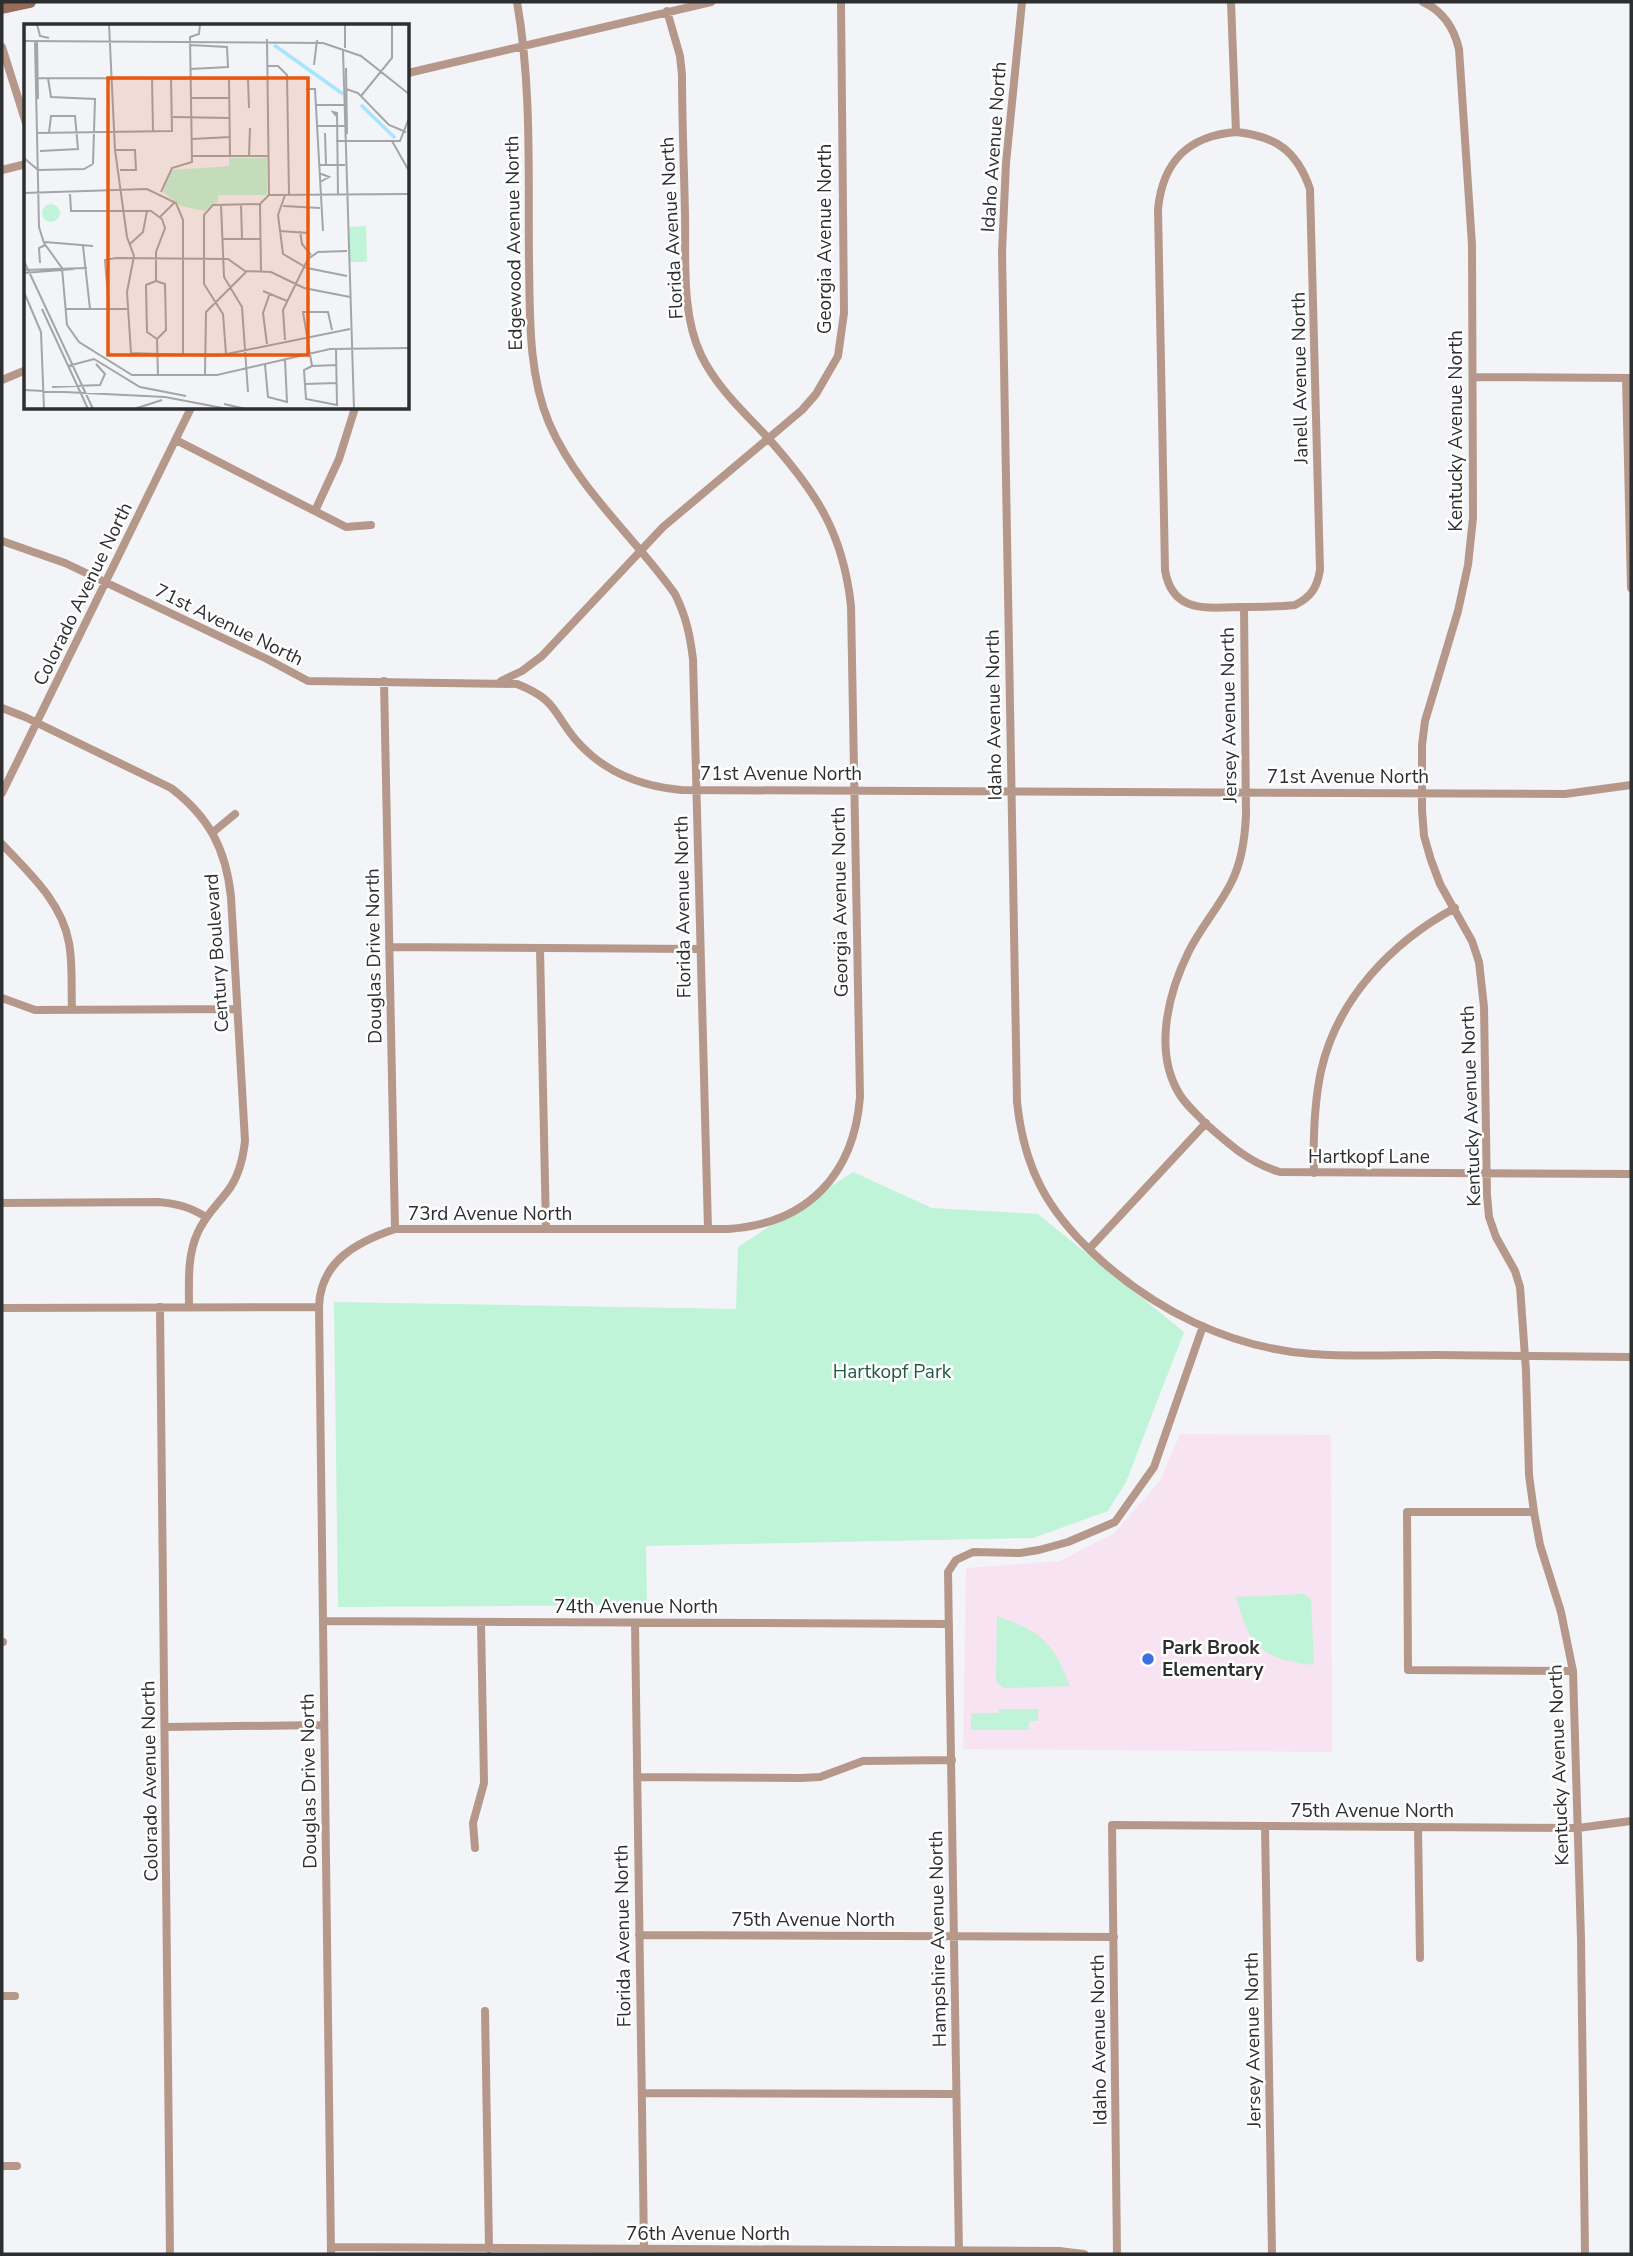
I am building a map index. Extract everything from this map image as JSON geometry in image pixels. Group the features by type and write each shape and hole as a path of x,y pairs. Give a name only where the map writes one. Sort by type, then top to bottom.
{"street":[{"path":"2,8 30,2"},
{"name":"Edgewood Avenue North","path":"517,2 524,45 530,332 539,392 548,422 578,476 641,551"},
{"path":"410,73 711,2"},
{"name":"Georgia Avenue North","path":"841,2 842,335 838,356 816,394 802,410 768,438 819,501 832,526 848,578 851,606 860,1097"},
{"name":"Idaho Avenue North","path":"1022,2 1006,163 1002,252 1017,1102 1020,1133 1029,1163 1041,1191 1058,1216 1089,1249 1146,1296 1203,1326 1274,1348 1310,1354 1525,1356"},
{"path":"1231,2 1236,132"},
{"name":"Kentucky Avenue North","path":"1423,2 1439,11 1455,34 1460,58 1472,245 1474,518 1458,611 1425,721 1421,793 1424,836 1440,884 1472,942 1483,984 1489,1217 1520,1287 1529,1475 1534,1513 1540,1545 1561,1612 1573,1671 1586,2254"},
{"name":"Florida Avenue North","path":"667,11 678,48 682,75 687,289 694,335 713,376 768,438"},
{"path":"2,47 24,117"},
{"name":"Jersey Avenue North","path":"1206,1123 1180,1096 1171,1078 1165,1037 1169,1007 1189,951 1231,883 1240,861 1246,792 1244,607 1192,606 1173,592 1167,582 1158,209 1165,177 1184,150 1209,136 1236,132"},
{"name":"Janell Avenue North","path":"1236,132 1270,139 1284,148 1305,173 1310,189 1320,570 1313,592 1306,600 1295,605 1244,607"},
{"path":"2,170 24,164"},
{"path":"2,380 24,371"},
{"path":"1473,377 1629,378 1631,588"},
{"name":"Colorado Avenue North","path":"2,793 190,410"},
{"path":"315,511 339,459 354,410"},
{"path":"499,682 522,671 542,656 663,527 768,438"},
{"path":"176,440 346,527 371,525"},
{"name":"71st Avenue North","path":"2,541 55,559 106,582 308,681 517,684 534,691 549,702 574,737 591,755 611,770 633,781 657,788 1565,794 1631,786"},
{"name":"Florida Avenue North","path":"641,551 675,594 685,614 694,660 699,949 708,1229"},
{"name":"Douglas Drive North","path":"384,681 395,1229"},
{"name":"Century Boulevard","path":"2,708 171,789 186,800 212,833 225,860 229,877 245,1141 243,1158 229,1190 205,1217 191,1251 189,1307"},
{"path":"212,833 235,814"},
{"path":"2,844 55,904 69,942 72,1010"},
{"path":"1314,1173 1313,1134 1322,1068 1348,1007 1367,979 1389,955 1414,933 1455,908"},
{"path":"389,947 699,949"},
{"path":"540,948 545,1229"},
{"path":"2,998 35,1010 237,1009"},
{"name":"73rd Avenue North","path":"320,1307 322,1285 329,1270 340,1257 375,1236 395,1229 708,1229 751,1227 774,1222 813,1199 829,1183 853,1142 860,1097"},
{"path":"1089,1249 1206,1123"},
{"name":"Hartkopf Lane","path":"1206,1123 1249,1160 1280,1172 1631,1174"},
{"path":"2,1203 177,1203 205,1217"},
{"name":"Colorado Avenue North","path":"160,1307 170,2254"},
{"path":"2,1308 320,1307"},
{"name":"Douglas Drive North","path":"320,1307 331,2251"},
{"path":"949,1624 948,1572 956,1560 973,1552 1020,1553 1039,1550 1068,1542 1115,1522 1154,1467 1203,1326"},
{"path":"1525,1356 1631,1357"},
{"path":"1534,1513 1406,1513 1408,1670 1573,1671"},
{"name":"74th Avenue North","path":"323,1621 949,1624"},
{"path":"475,1848 473,1824 484,1783 481,1622"},
{"name":"Florida Avenue North","path":"635,1623 645,2249"},
{"name":"Hampshire Avenue North","path":"949,1624 959,2252"},
{"path":"165,1727 324,1725"},
{"path":"637,1777 820,1777 863,1761 951,1760"},
{"name":"75th Avenue North","path":"1112,1825 1578,1828 1631,1821"},
{"name":"Idaho Avenue North","path":"1112,1825 1117,2254"},
{"name":"Jersey Avenue North","path":"1265,1826 1272,2254"},
{"path":"1418,1827 1420,1958"},
{"name":"75th Avenue North","path":"639,1936 1114,1937"},
{"path":"2,1996 15,1996"},
{"path":"485,2011 489,2249"},
{"path":"642,2093 956,2094"},
{"path":"2,2166 17,2166"},
{"name":"76th Avenue North","path":"331,2251 645,2249 1059,2251 1084,2254"}],"shaded area":[{"name":"Park Brook Elementary","path":"1180,1434 1331,1435 1332,1752 963,1749 966,1568 1060,1561 1113,1534 1160,1481"}],"green space":[{"name":"Hartkopf Park","path":"853,1172 932,1208 1038,1214 1184,1332 1126,1482 1108,1511 1033,1538 646,1546 647,1605 338,1607 334,1302 736,1309 738,1247"},
{"path":"1303,1594 1311,1599 1314,1665 1282,1659 1261,1648 1247,1628 1236,1597"},
{"path":"997,1616 1036,1633 1044,1640 1057,1658 1070,1686 1004,1688 996,1682"},
{"path":"999,1709 1038,1709 1038,1721 1029,1721 1029,1730 971,1730 971,1713 999,1713"}],"place":[{"name":"Park Brook Elementary","path":"1148,1659"}]}
